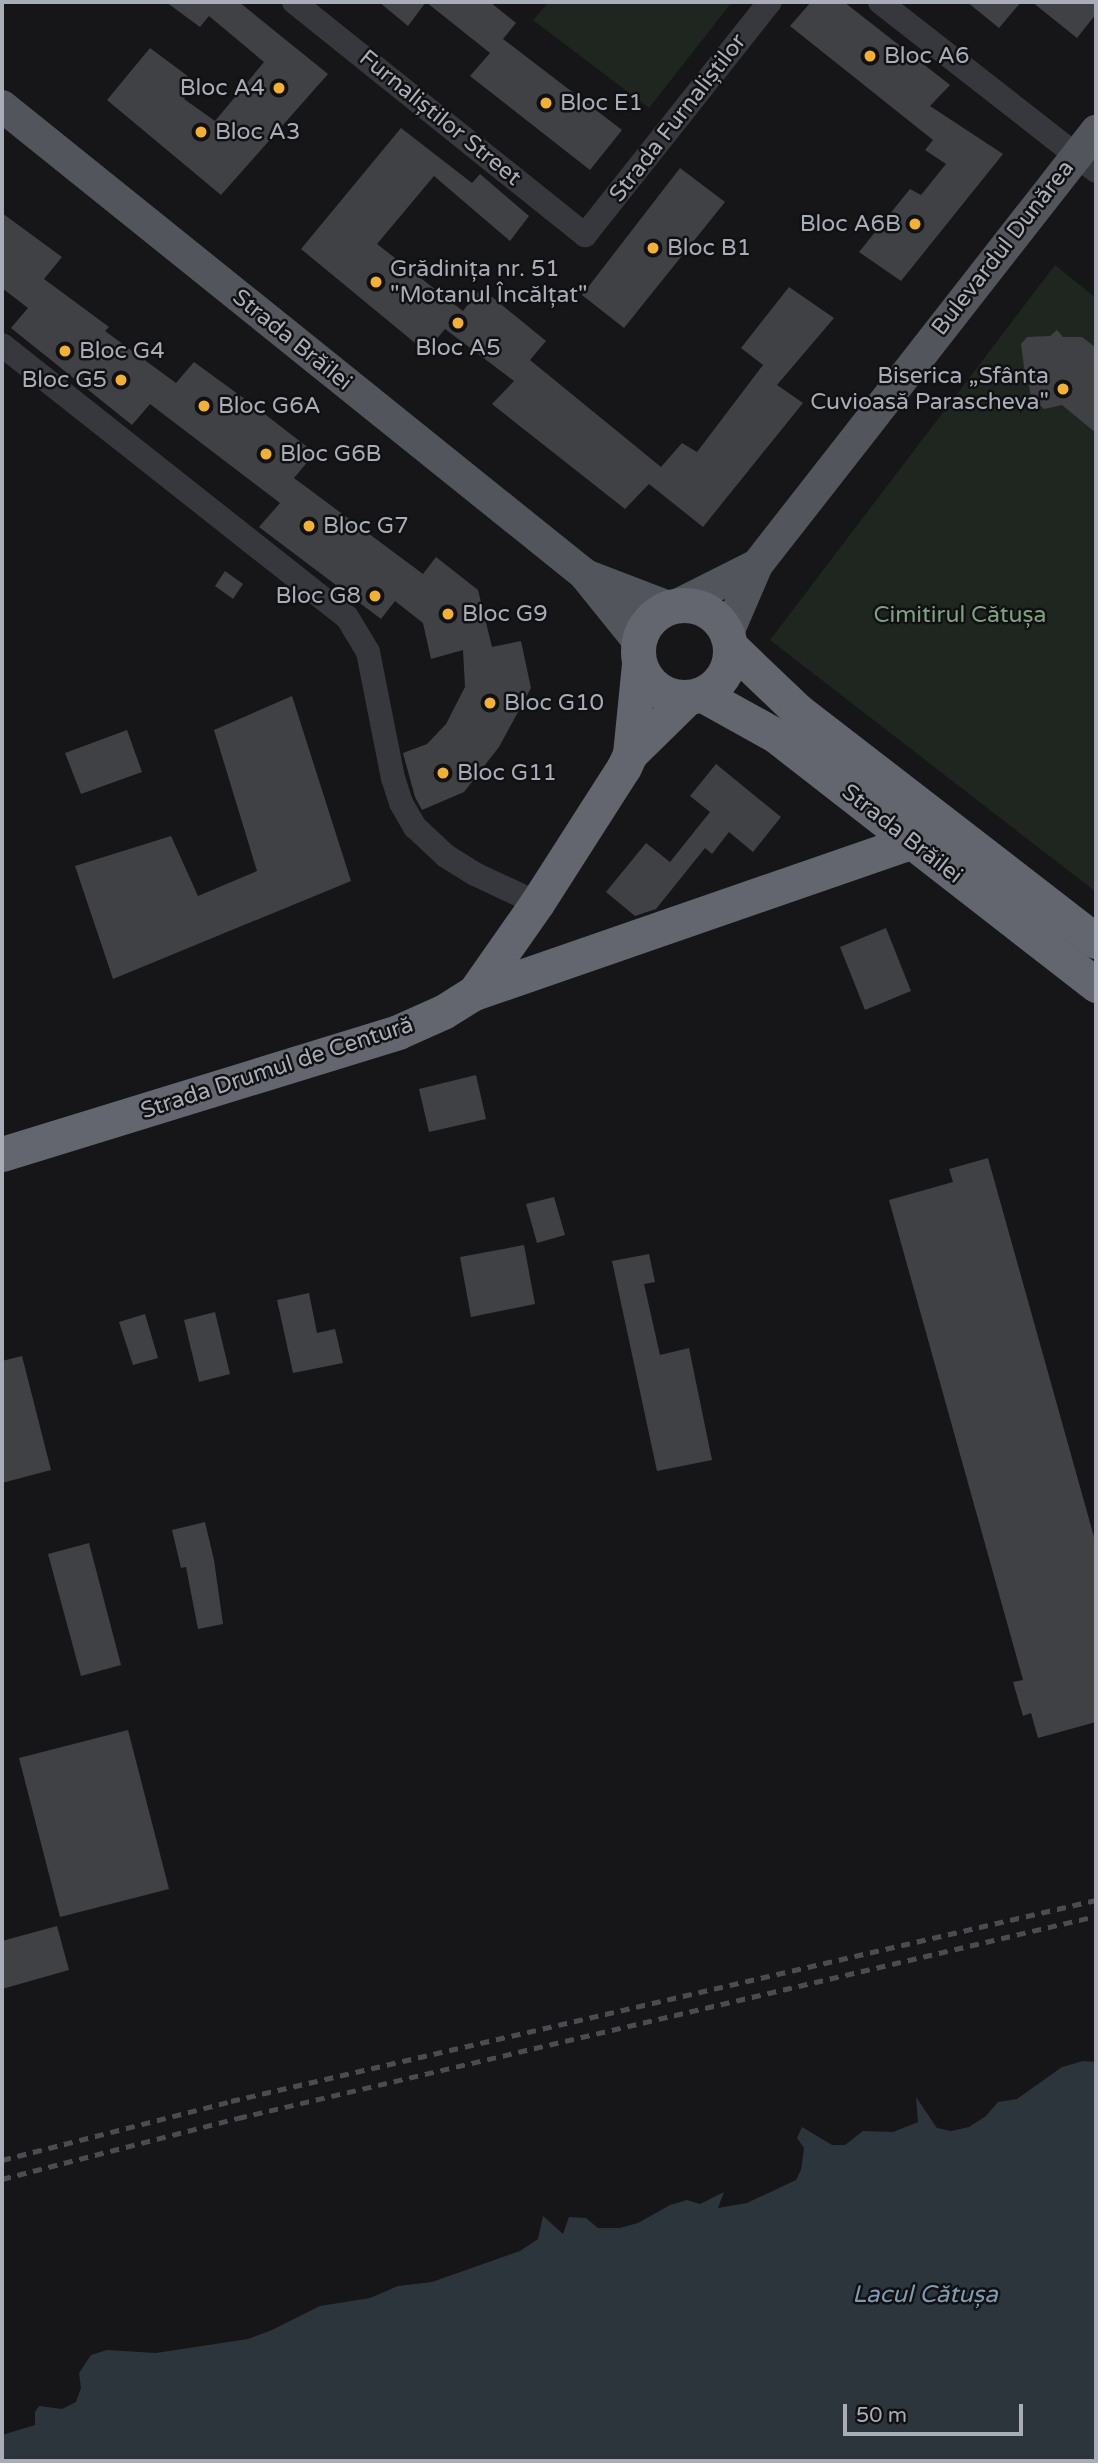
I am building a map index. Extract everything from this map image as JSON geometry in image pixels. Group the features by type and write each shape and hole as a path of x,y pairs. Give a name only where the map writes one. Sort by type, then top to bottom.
{"highway":[{"name":"Strada Brăilei","path":"673,606 693,606 708,611 719,621 728,641 797,710 1096,941"},
{"path":"639,653 644,626 655,614 673,606"},
{"path":"694,696 723,675 729,662 728,641"},
{"name":"Strada Drumul de Centură","path":"630,754 639,653"},
{"name":"Strada Brăilei","path":"639,653 649,682 666,694 694,696 775,735 1096,985"},
{"name":"Strada Drumul de Centură","path":"2,1154 398,1032 443,1012 474,993 537,903 630,754 694,696"},
{"path":"474,993 912,841"}],"main road":[{"name":"Strada Brăilei","path":"2,106 584,574 639,653"},
{"name":"Bulevardul Dunărea","path":"728,641 757,565 1086,163 1096,131"},
{"name":"Bulevardul Dunărea","path":"673,606 757,565"},
{"name":"Strada Brăilei","path":"584,574 673,606"}],"street":[{"name":"Strada Furnaliștilor","path":"294,2 586,235 770,2"},
{"path":"880,2 1086,163"},
{"path":"2,345 347,617 368,652 393,778 401,803 415,827 455,862 537,903"}],"green space":[{"path":"549,2 732,2 649,108 533,20"},
{"name":"Cimitirul Cătușa","path":"1055,265 1096,298 1096,892 770,640"}],"water":[{"name":"Lacul Cătușa","path":"1083,2061 1096,2062 1096,2461 2,2461 2,2435 35,2425 35,2412 39,2406 62,2409 76,2402 81,2388 79,2373 91,2355 107,2350 156,2353 248,2339 320,2306 370,2298 398,2286 432,2282 520,2251 538,2239 543,2216 563,2234 569,2217 586,2218 598,2228 620,2228 638,2223 670,2205 687,2200 700,2204 724,2192 718,2208 747,2203 796,2180 801,2170 804,2148 797,2138 802,2127 832,2145 845,2145 863,2131 893,2132 918,2122 916,2097 937,2128 951,2131 969,2127 986,2116 998,2102 1017,2099 1062,2067"}],"building":[{"path":"166,2 239,2 328,74 221,195 107,100 150,48 197,83 184,99 215,121 264,62 209,16 200,27"},
{"path":"379,2 426,2 408,26"},
{"name":"Bloc E1","path":"426,2 490,2 516,23 503,39 622,130 590,170 470,76 490,53"},
{"path":"811,2 844,2 950,85 930,106 1003,154 901,281 859,252 910,189 921,195 946,164 925,150 933,140 790,26"},
{"path":"967,2 1021,2 999,28"},
{"path":"1032,2 1096,2 1096,14 1077,38"},
{"name":"Bloc A5","path":"401,128 472,183 480,174 529,216 510,241 434,176 377,244 463,311 481,288 546,341 530,360 661,467 682,443 697,452 763,365 741,348 789,287 834,318 777,385 803,403 703,527 649,484 625,509 492,404 514,381 445,329 426,352 301,249"},
{"name":"Bloc B1","path":"680,168 725,202 624,328 582,295"},
{"path":"2,213 62,257 44,279 109,327 105,331 176,383 194,362 253,405 315,453 294,478 423,574 436,557 478,590 492,647 521,641 531,688 499,747 464,792 422,810 415,797 403,753 427,744 446,724 465,687 463,650 431,659 423,623 395,601 381,619 259,527 280,503 150,404 132,425 11,328 28,308 2,288"},
{"name":"Biserica „Sfânta Cuvioasă Parascheva\"","path":"1057,330 1063,337 1082,337 1095,347 1096,433 1062,405 1044,409 1031,398 1028,379 1020,374 1024,367 1021,344 1027,337 1050,336"},
{"path":"225,571 243,584 233,599 215,586"},
{"path":"292,696 351,881 113,979 75,866 171,836 198,896 257,871 214,730"},
{"path":"127,730 142,772 81,794 65,753"},
{"path":"716,764 781,817 753,852 729,832 712,854 705,848 656,909 635,916 606,892 646,843 670,862 710,812 690,796"},
{"path":"886,928 911,991 865,1010 840,947"},
{"path":"476,1075 486,1119 429,1132 419,1089"},
{"path":"988,1158 1096,1544 1096,1722 1038,1738 1031,1713 1023,1716 1013,1682 1023,1680 889,1200 953,1182 949,1169"},
{"path":"554,1197 565,1235 537,1243 526,1204"},
{"path":"524,1245 535,1304 471,1317 460,1257"},
{"path":"649,1254 655,1282 644,1284 660,1355 689,1348 712,1460 657,1471 612,1261"},
{"path":"309,1293 317,1333 335,1329 343,1363 293,1373 277,1300"},
{"path":"215,1312 230,1374 199,1382 184,1320"},
{"path":"145,1314 158,1358 133,1365 119,1322"},
{"path":"22,1356 51,1470 2,1483 2,1361"},
{"path":"205,1522 214,1560 223,1624 198,1629 186,1567 181,1568 172,1530"},
{"path":"89,1543 121,1665 81,1676 48,1554"},
{"path":"128,1730 169,1889 60,1917 19,1758"},
{"path":"57,1926 69,1970 2,1989 2,1941"}],"railway":[{"path":"2,2160 231,2101 1096,1900"},
{"path":"2,2179 238,2118 1096,1916"}],"place":[{"name":"Bloc A6","path":"870,56"},
{"name":"Bloc A4","path":"279,88"},
{"name":"Bloc E1","path":"546,103"},
{"name":"Bloc A3","path":"201,132"},
{"name":"Bloc A6B","path":"915,224"},
{"name":"Bloc B1","path":"653,248"},
{"name":"Grădinița nr. 51 \"Motanul Încălțat\"","path":"376,282"},
{"name":"Bloc A5","path":"458,323"},
{"name":"Bloc G4","path":"65,351"},
{"name":"Bloc G5","path":"121,380"},
{"name":"Biserica „Sfânta Cuvioasă Parascheva\"","path":"1063,389"},
{"name":"Bloc G6A","path":"204,406"},
{"name":"Bloc G6B","path":"266,454"},
{"name":"Bloc G7","path":"309,526"},
{"name":"Bloc G8","path":"375,596"},
{"name":"Bloc G9","path":"448,614"},
{"name":"Bloc G10","path":"490,703"},
{"name":"Bloc G11","path":"443,773"}]}
